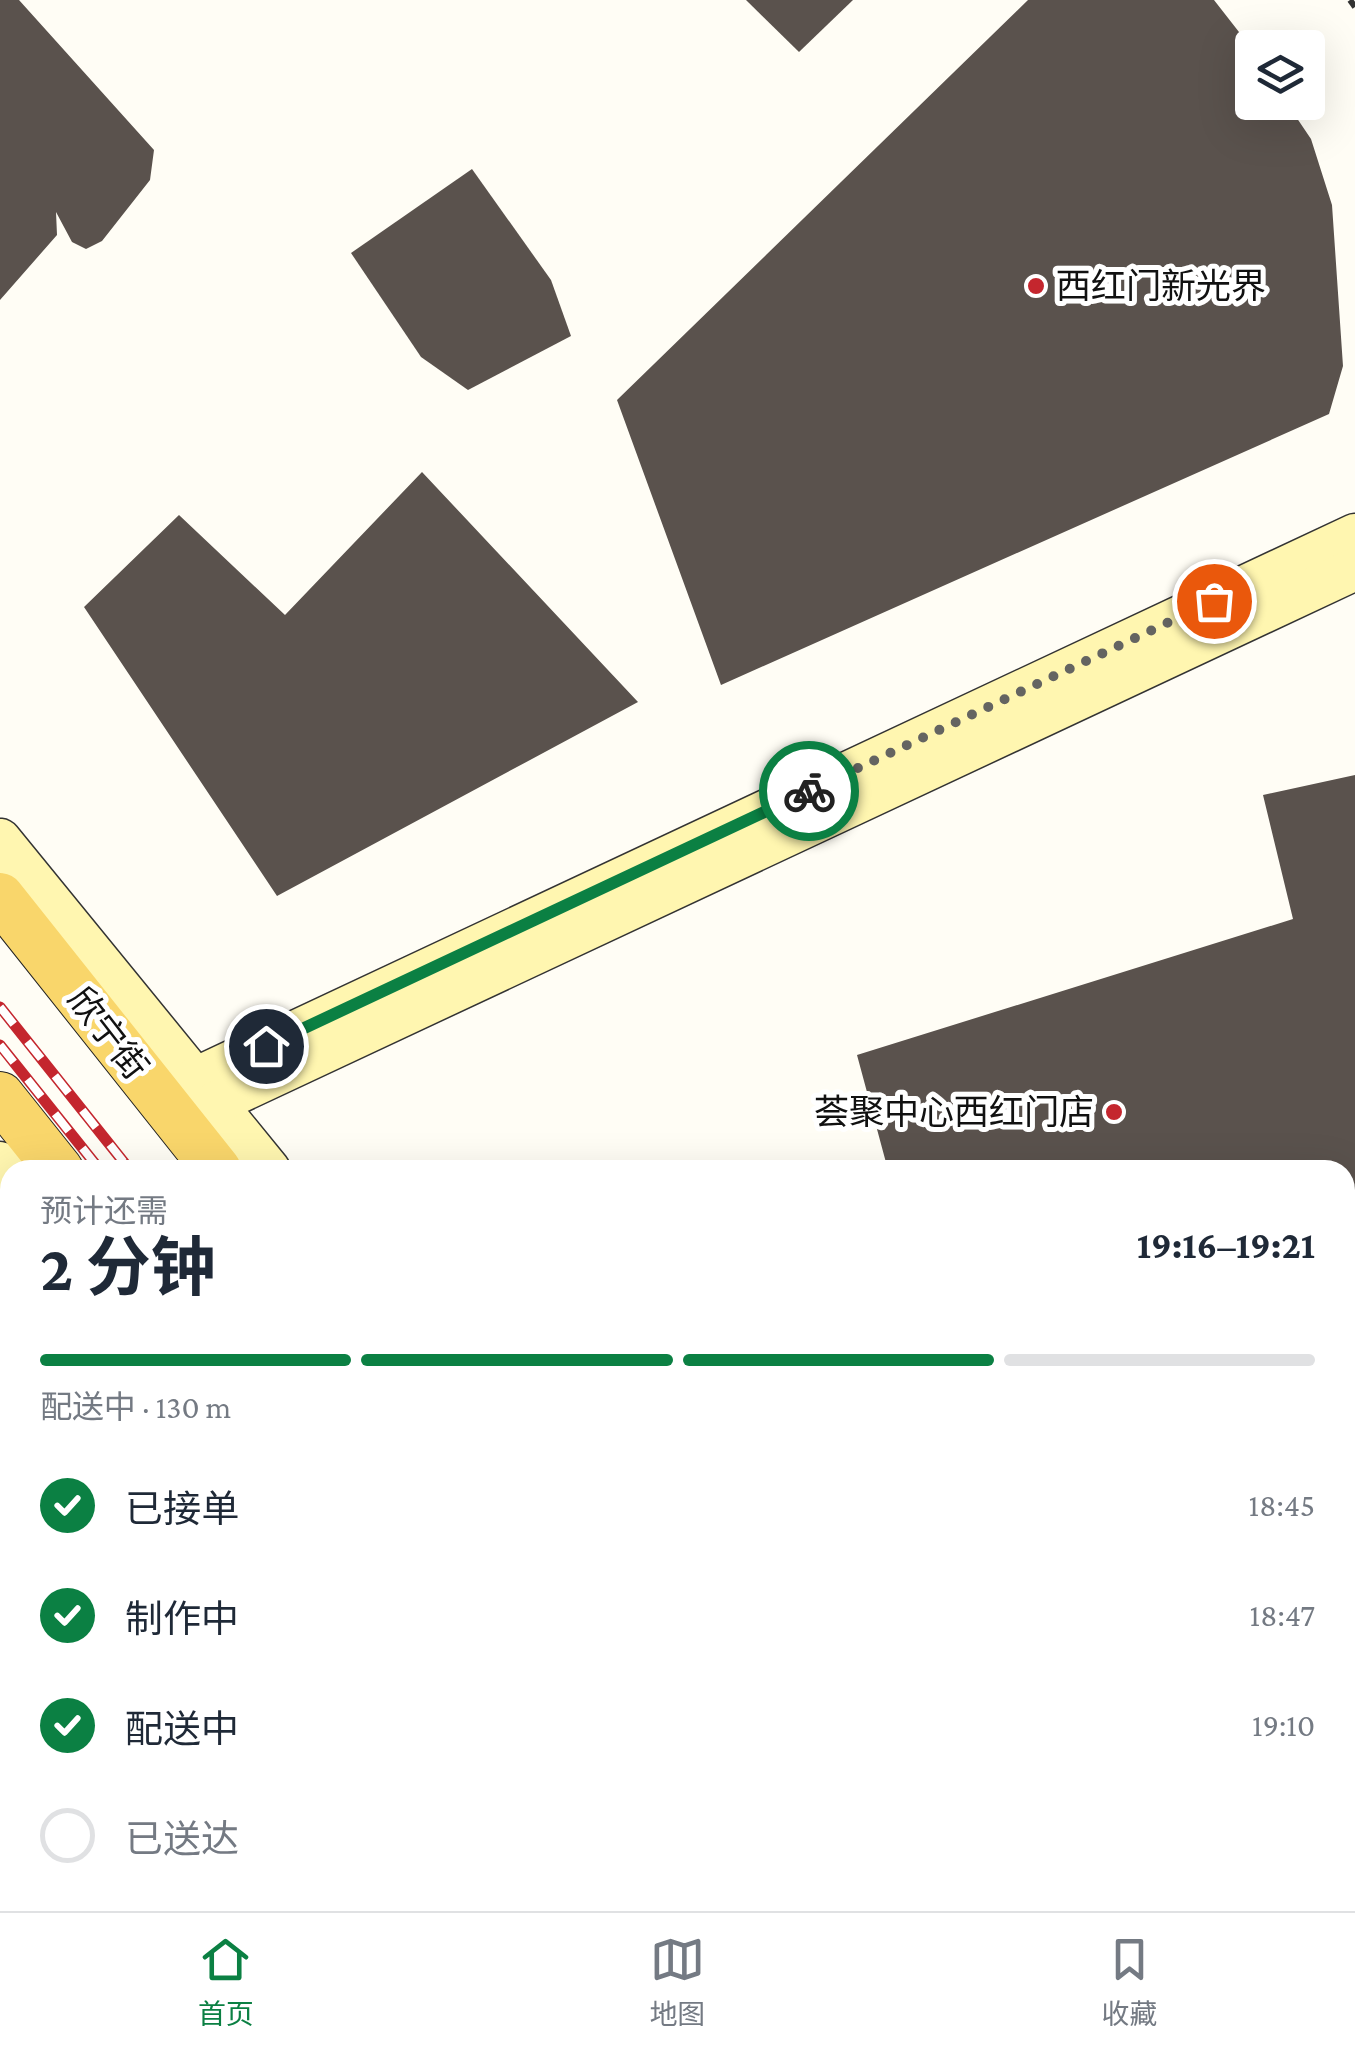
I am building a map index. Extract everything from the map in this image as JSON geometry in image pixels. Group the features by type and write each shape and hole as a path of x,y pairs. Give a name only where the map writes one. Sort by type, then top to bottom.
{"main road":[{"name":"欣宁街","path":"0,897 208,1160"},
{"path":"0,1096 51,1160"}],"street":[{"path":"205,1091 1355,535"},
{"path":"205,1091 1355,569"},
{"path":"0,840 261,1160"}],"path":[{"path":"1350,0 1355,7"}],"building":[{"path":"0,0 19,0 154,150 150,180 102,241 86,249 72,242 56,212 57,235 0,300"},
{"path":"746,0 853,0 799,52"},
{"name":"西红门新光界","path":"1028,0 1214,0 1237,30 1235,120 1298,120 1311,139 1332,205 1343,366 1329,414 721,685 617,400"},
{"path":"472,169 551,280 571,336 468,390 421,357 351,253"},
{"path":"422,472 638,702 277,896 84,607 179,515 285,615"},
{"name":"荟聚中心西红门店","path":"1355,775 1355,1160 885,1160 857,1055 1293,919 1263,795"}],"railway":[{"path":"0,1007 122,1160"},
{"path":"0,1045 92,1160"}],"way so far":[{"path":"809,791 1214,601"}],"place":[{"name":"西红门新光界","path":"1036,286"},
{"name":"荟聚中心西红门店","path":"1114,1112"}],"route":[{"path":"266,1046 809,791"}]}
